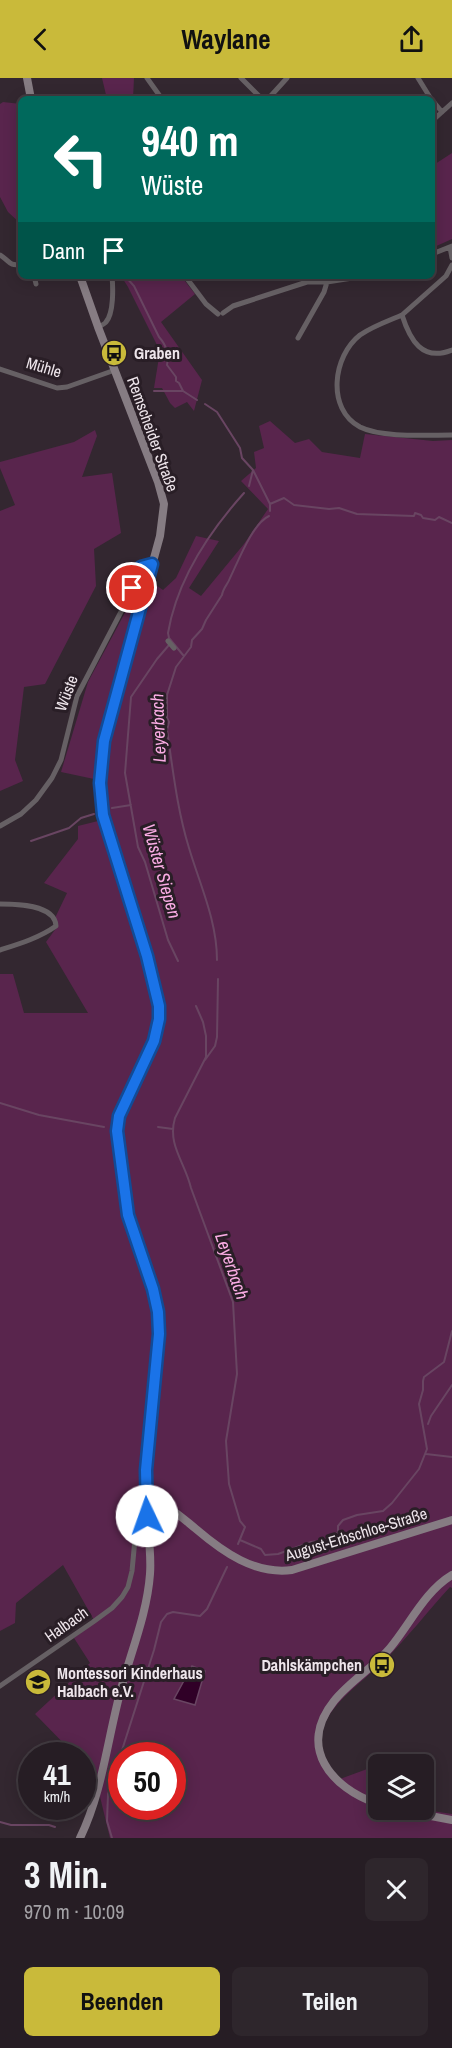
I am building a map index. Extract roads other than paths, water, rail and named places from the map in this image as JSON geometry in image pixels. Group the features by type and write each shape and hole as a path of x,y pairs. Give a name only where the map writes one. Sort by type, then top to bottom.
{"main road":[{"path":"27,78 30,96"},
{"name":"Remscheider Straße","path":"81,279 163,494 163,522 104,741 100,783 103,815 147,956 159,1006 159,1019 154,1041 119,1116 117,1131 128,1215 153,1289 158,1312 159,1334 145,1499 151,1552 150,1574 93,1808 81,1838"},
{"name":"August-Erbschloe-Straße","path":"145,1499 171,1508 210,1541 230,1554 252,1566 278,1572 292,1570 439,1522 452,1520"},
{"path":"368,1800 351,1792 330,1773 319,1754 320,1728 335,1700 388,1650 406,1629 433,1590 452,1575"},
{"path":"434,1817 452,1820"}],"street":[{"path":"147,78 160,96"},
{"path":"242,78 259,96"},
{"path":"271,96 287,78"},
{"path":"418,78 429,96"},
{"path":"435,118 452,103"},
{"path":"435,104 442,112"},
{"path":"435,253 451,247 452,258"},
{"path":"0,255 9,264 18,265"},
{"path":"452,265 446,276 402,315 359,335 342,358 337,384 338,398 344,412 361,427 381,432 452,435"},
{"path":"35,279 36,284"},
{"path":"98,327 106,323 108,319 112,299 112,279"},
{"path":"187,279 206,304 221,314 233,306 306,279 327,282 346,279"},
{"path":"298,338 324,292 327,282"},
{"path":"402,315 412,339 418,346 436,354 452,350"},
{"name":"Mühle","path":"0,369 57,388 68,387 115,370"},
{"name":"Wüste","path":"0,826 29,807 52,778 60,760 77,696 123,608 141,567 152,564"},
{"path":"168,641 174,648"},
{"path":"0,904 31,906 48,913 56,921 56,926 51,929 27,941 0,950"},
{"name":"Halbach","path":"0,1686 112,1608 128,1587 132,1571 135,1539 132,1504 136,1498 145,1499"}],"waterway":[{"name":"Leyerbach","path":"128,279 134,286 166,347 167,365 176,377 176,381 183,391 197,400"},
{"path":"154,391 183,391"},
{"name":"Leyerbach","path":"205,404 217,412 240,448 242,458 253,470 249,486"},
{"path":"253,470 270,504 270,511"},
{"name":"Leyerbach","path":"183,655 169,638 168,633 179,594 207,540 244,493"},
{"path":"270,504 284,498 294,505 339,508 357,514 414,516 415,513 423,518 435,520 439,517 452,523"},
{"name":"Leyerbach","path":"217,960 211,917 178,804 167,730 169,722 167,695 176,667 191,647 192,640 202,629 222,595 251,535 269,516"},
{"name":"Leyerbach","path":"169,645 131,697 125,773 138,847 145,862 168,940 178,961"},
{"name":"Wüster Siepen","path":"112,808 131,805"},
{"name":"Wüster Siepen","path":"31,841 69,828 81,818 94,814"},
{"path":"205,1060 215,1046 217,1037 218,979"},
{"name":"Leyerbach","path":"196,1006 206,1036 206,1057 175,1118 173,1137 233,1302 237,1374 226,1441 229,1484 240,1521 245,1527 238,1544"},
{"path":"0,1103 39,1115 104,1127"},
{"path":"158,1127 173,1129"},
{"path":"240,1540 261,1549 265,1555 278,1554 311,1542 327,1540 338,1532 338,1526 343,1520 357,1515 383,1511 392,1503 419,1469 427,1449 419,1404 423,1381 424,1377 444,1362 452,1331"},
{"path":"428,1424 452,1385"},
{"path":"426,1454 452,1457"},
{"name":"Leyerbach","path":"112,1838 107,1821 108,1794 161,1622 167,1614 173,1612 200,1616 207,1609 227,1567"},
{"path":"0,1822 11,1825 55,1827"}],"place":[{"name":"Graben","path":"114,353"},
{"name":"Dahlskämpchen","path":"382,1665"},
{"name":"Montessori Kinderhaus Halbach e.V.","path":"38,1682"}]}
